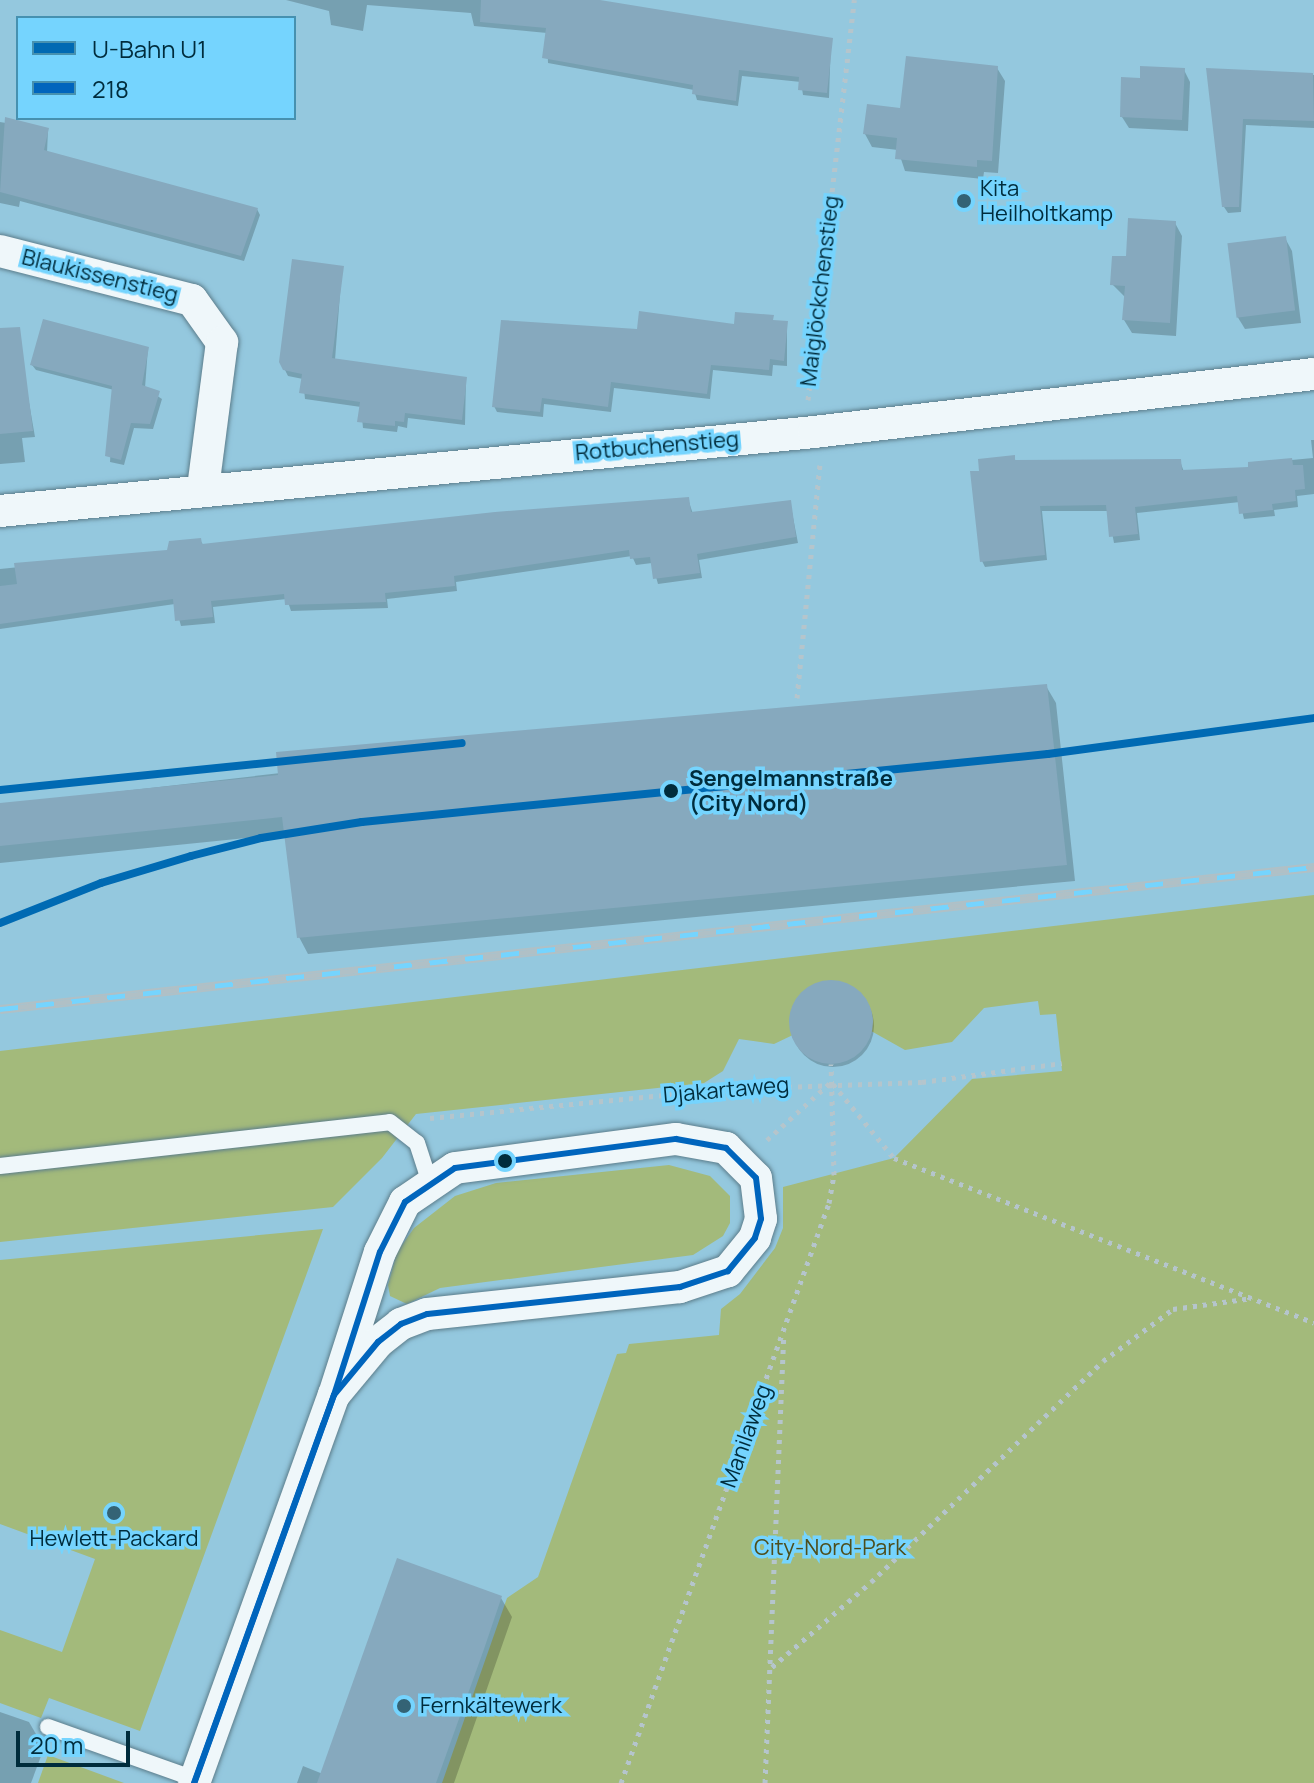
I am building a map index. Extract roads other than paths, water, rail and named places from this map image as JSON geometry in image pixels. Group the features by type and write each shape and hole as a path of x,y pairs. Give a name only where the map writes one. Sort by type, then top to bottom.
{"street":[{"name":"Blaukissenstieg","path":"0,251 192,300 222,342 203,489"},
{"name":"Rotbuchenstieg","path":"0,511 814,432 1314,374"},
{"path":"195,1781 334,1395 380,1252 405,1202 429,1181 455,1168 676,1139 704,1141 726,1148 756,1178 761,1219 745,1255 708,1280 427,1314 401,1324 378,1342 334,1395"}],"lane":[{"path":"0,1166 390,1122 417,1143 429,1181"},
{"path":"48,1727 195,1781"}],"railway":[{"path":"0,1009 1314,867"}],"metro line":[{"name":"U1","path":"0,923 101,883 191,856 261,838 362,822 1048,754 1314,718"},
{"name":"U1","path":"0,790 462,743"}],"place":[{"name":"Kita Heilholtkamp","path":"964,201"},
{"name":"Sengelmannstraße (City Nord)","path":"671,791"},
{"name":"Hewlett-Packard","path":"114,1513"},
{"name":"Fernkältewerk","path":"404,1706"}],"park label":[{"name":"City-Nord-Park","path":"830,1548"}]}
